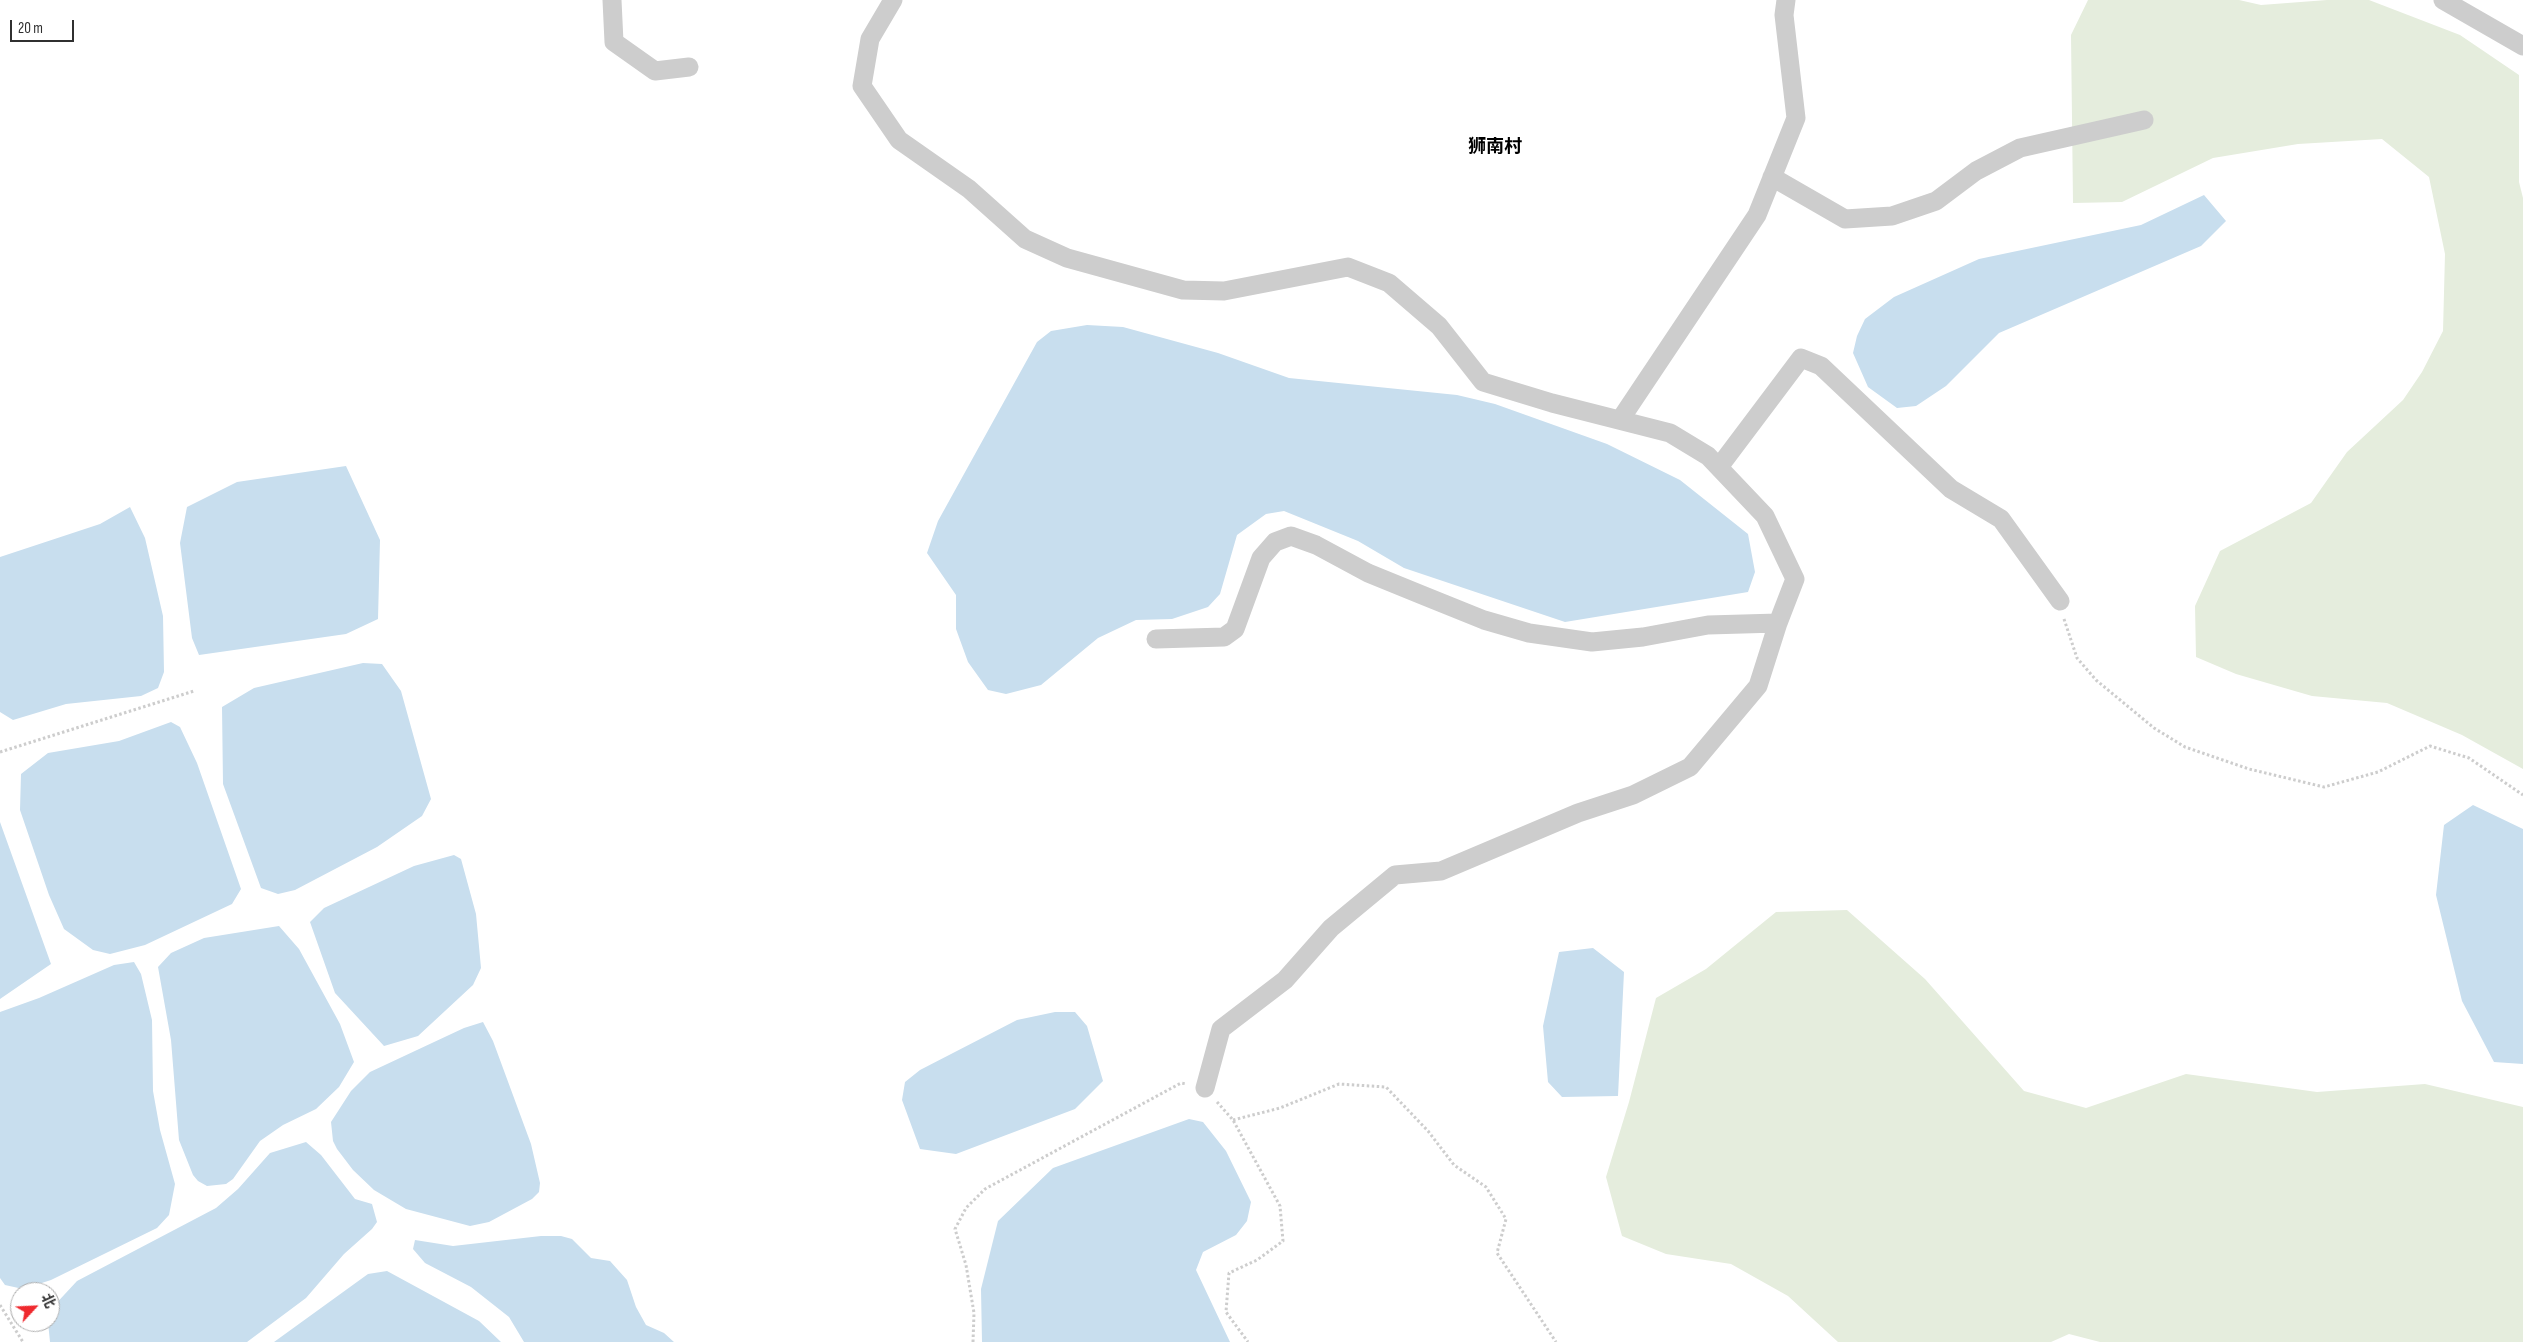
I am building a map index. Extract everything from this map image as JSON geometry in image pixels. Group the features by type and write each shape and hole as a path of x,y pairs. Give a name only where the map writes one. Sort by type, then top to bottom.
{"street":[{"path":"612,0 614,42 655,71 689,67"},
{"path":"893,0 870,39 862,86 899,140 969,189 1025,239 1067,258 1183,290 1224,291 1348,267 1389,283 1440,326 1483,382 1670,433 1708,456 1765,516 1795,579 1778,623 1758,686 1690,767 1633,795 1578,813 1441,871 1395,875 1331,928 1285,980 1221,1029 1205,1088"},
{"path":"1620,420 1757,215 1796,118 1784,15 1786,0"},
{"path":"2443,0 2523,46"},
{"path":"1772,176 1846,219 1892,216 1936,201 1976,171 2020,148 2144,120"},
{"path":"1719,467 1801,358 1821,366 1951,489 2001,519 2060,601"},
{"path":"1156,639 1224,637 1235,629 1261,558 1275,542 1290,536 1316,545 1368,573 1475,617 1529,633 1592,642 1643,637 1708,625 1778,623"}],"path":[{"path":"2060,601 2066,630 2077,658 2096,680 2154,728 2185,747 2249,768 2324,787 2378,772 2430,746 2469,758 2523,795"},
{"path":"0,752 194,691"},
{"path":"973,1342 974,1313 966,1265 955,1229 966,1208 985,1189 1181,1083 1205,1088 1233,1120 1280,1206 1283,1241 1257,1260 1229,1273 1226,1312 1248,1342"},
{"path":"1233,1120 1280,1108 1339,1084 1386,1087 1428,1131 1454,1165 1486,1187 1506,1219 1497,1253 1556,1342"},
{"path":"0,1305 23,1342"}],"green space":[{"path":"2088,0 2239,0 2261,5 2327,0 2369,0 2460,35 2519,75 2519,182 2523,198 2523,769 2462,735 2387,703 2312,696 2236,674 2196,657 2195,606 2220,551 2311,503 2347,452 2403,400 2422,372 2443,331 2445,254 2429,177 2382,139 2298,144 2213,158 2122,202 2073,203 2071,35"},
{"path":"1847,910 1925,979 2024,1091 2086,1108 2186,1074 2317,1092 2425,1084 2523,1107 2523,1342 2100,1342 2069,1334 2051,1342 1838,1342 1788,1296 1731,1264 1666,1254 1622,1236 1606,1177 1629,1102 1656,998 1706,969 1776,912"}],"water":[{"path":"2204,195 2226,221 2201,246 1999,333 1946,386 1916,406 1897,408 1868,387 1853,353 1857,336 1865,319 1894,297 1979,259 2141,225"},
{"path":"1087,325 1123,327 1218,353 1289,378 1457,395 1495,404 1607,444 1680,480 1748,534 1755,572 1748,592 1565,622 1404,568 1358,541 1284,511 1266,514 1237,535 1220,594 1208,607 1172,619 1136,620 1098,638 1041,685 1006,694 988,690 968,662 956,629 956,595 927,553 938,521 1037,342 1051,331"},
{"path":"346,466 380,540 378,619 346,634 199,655 192,638 180,543 187,507 237,482"},
{"path":"130,507 145,538 163,616 164,672 158,688 141,696 66,704 13,720 0,712 0,557 100,524"},
{"path":"363,663 382,664 401,691 431,799 422,816 377,847 295,890 278,894 261,888 223,784 222,707 254,688"},
{"path":"171,722 180,727 197,763 241,889 232,904 145,945 110,954 93,950 64,929 49,895 20,810 21,774 48,753 119,741"},
{"path":"2473,805 2523,829 2523,1064 2494,1062 2462,1001 2436,895 2444,825"},
{"path":"0,822 51,964 0,999"},
{"path":"454,855 461,859 476,914 481,968 473,985 418,1036 384,1046 335,993 310,922 324,908 414,866"},
{"path":"279,926 299,949 340,1024 354,1062 339,1087 316,1109 283,1125 260,1141 233,1179 226,1184 207,1186 198,1181 193,1175 179,1140 171,1040 158,967 171,953 204,938"},
{"path":"1593,948 1624,972 1618,1096 1562,1097 1548,1082 1543,1026 1559,952"},
{"path":"134,962 141,974 152,1020 153,1091 160,1130 175,1184 169,1215 157,1228 51,1280 45,1282 10,1282 10,1286 5,1285 0,1278 0,1012 39,998 114,965"},
{"path":"1055,1012 1075,1012 1087,1026 1103,1081 1075,1109 956,1154 920,1149 902,1100 905,1082 920,1070 1017,1020"},
{"path":"483,1022 493,1041 531,1144 540,1183 539,1192 532,1199 489,1222 470,1226 406,1209 374,1190 353,1170 337,1149 333,1141 331,1122 351,1091 370,1072 464,1028"},
{"path":"1189,1119 1203,1122 1226,1151 1251,1202 1247,1221 1236,1235 1203,1252 1196,1270 1230,1342 982,1342 981,1289 998,1221 1053,1168"},
{"path":"306,1142 321,1155 355,1199 372,1204 377,1222 372,1229 344,1254 306,1298 247,1342 50,1342 49,1332 60,1332 60,1299 77,1281 216,1208 238,1189 270,1153"},
{"path":"541,1236 561,1236 572,1239 591,1258 610,1261 627,1280 636,1307 646,1325 664,1333 674,1342 524,1342 509,1317 471,1287 425,1263 413,1249 415,1240 453,1246"},
{"path":"387,1271 479,1321 501,1342 274,1342 368,1274"}],"district":[{"name":"狮南村","path":"1495,147"}]}
